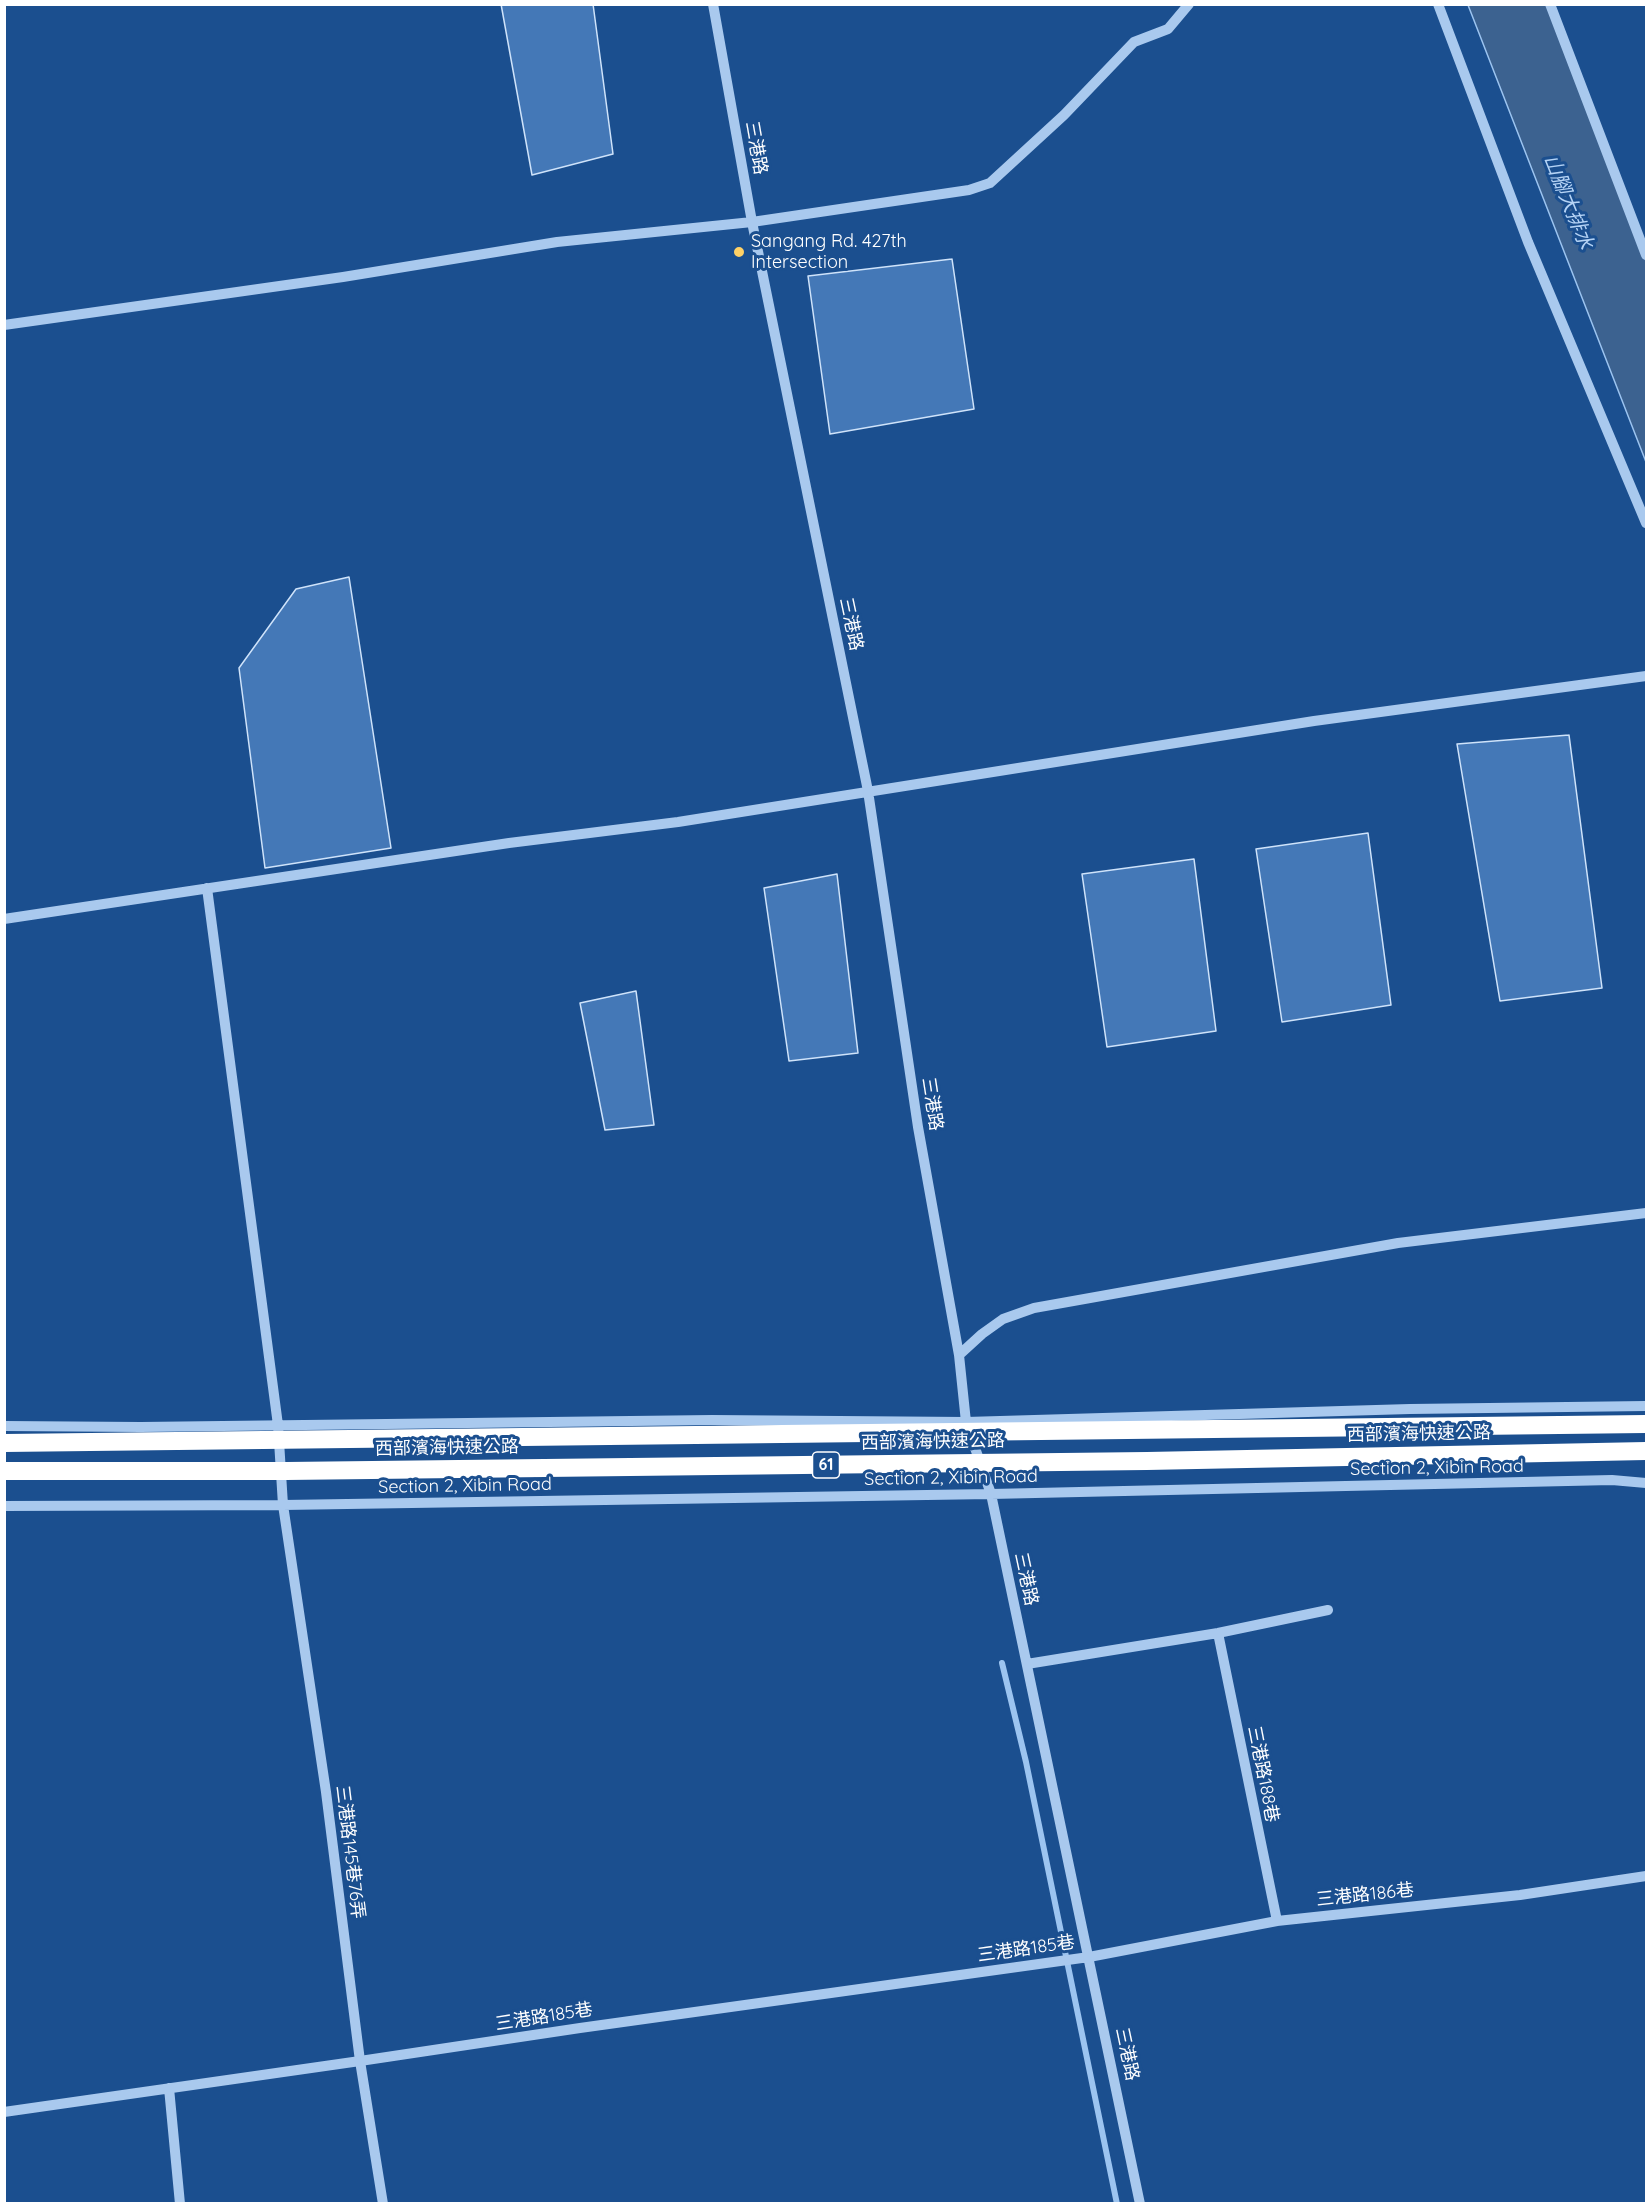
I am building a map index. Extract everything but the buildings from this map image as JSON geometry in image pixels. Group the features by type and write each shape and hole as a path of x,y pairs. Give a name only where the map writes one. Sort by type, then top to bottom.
{"highway":[{"name":"西部濱海快速公路","path":"4,1443 1647,1424"},
{"name":"西部濱海快速公路","path":"4,1471 429,1470 1147,1461 1647,1451"}],"street":[{"name":"三港路","path":"713,4 752,222 868,790 918,1127 959,1354 966,1422 991,1494 1140,2204"},
{"path":"4,325 343,277 557,242 752,222 969,190 990,183 1064,116 1134,42 1168,29 1189,4"},
{"path":"1438,4 1528,242 1647,523"},
{"path":"1550,4 1647,255"},
{"path":"4,919 509,843 678,822 868,790 1314,721 1647,676"},
{"name":"三港路145巷76弄","path":"207,888 278,1425 283,1505 326,1792 360,2061 383,2204"},
{"path":"959,1354 1003,1319 1034,1308 1398,1243 1647,1213"},
{"path":"4,1426 712,1420 966,1422 1363,1410 1647,1406"},
{"name":"Section 2, Xibin Road","path":"4,1506 283,1505 991,1494 1612,1480 1647,1483"},
{"path":"1028,1664 1218,1633 1328,1610"},
{"name":"三港路188巷","path":"1218,1633 1276,1921"},
{"name":"三港路186巷","path":"1089,1957 1276,1921 1520,1895 1647,1876"},
{"name":"三港路185巷","path":"4,2112 568,2029 1089,1957"},
{"path":"169,2088 180,2204"}],"water":[{"name":"山腳大排水","path":"1468,5 1548,5 1646,261 1646,462"}],"waterway":[{"path":"1002,1663 1026,1762 1117,2204"}],"place":[{"name":"Sangang Rd. 427th Intersection","path":"739,252"}]}
